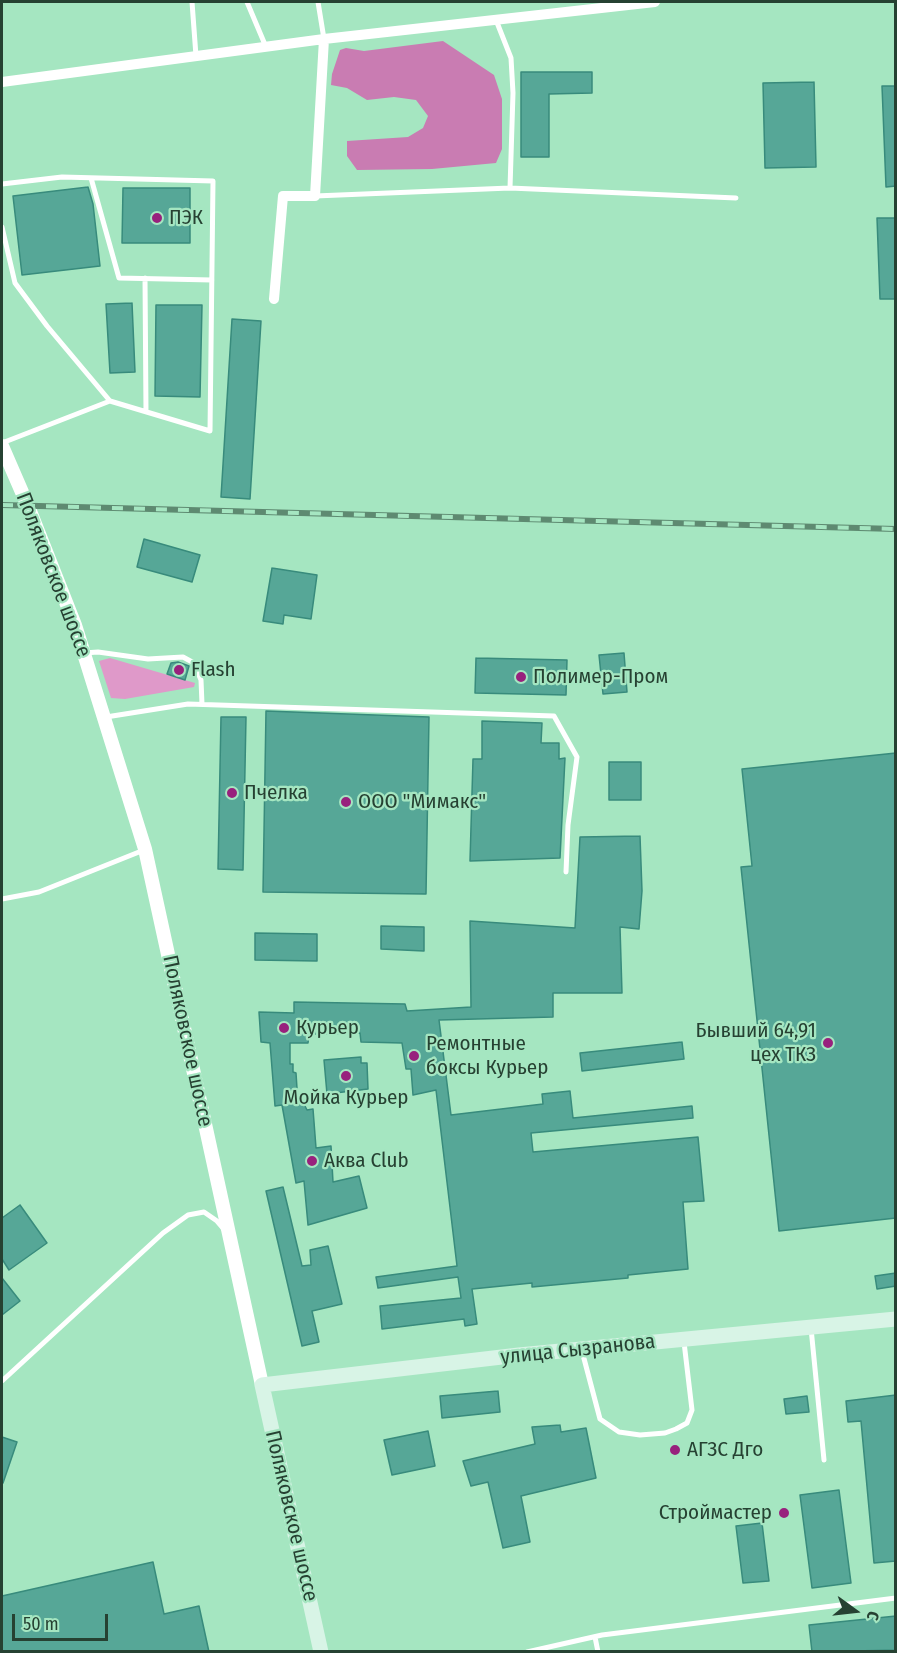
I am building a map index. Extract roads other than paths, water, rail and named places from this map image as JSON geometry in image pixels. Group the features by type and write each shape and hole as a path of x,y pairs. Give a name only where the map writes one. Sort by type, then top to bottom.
{"main road":[{"name":"улица Сызранова","path":"262,1384 896,1318"},
{"name":"Поляковское шоссе","path":"262,1384 321,1652"}],"street":[{"path":"2,82 324,39 655,2"},
{"path":"274,299 282,196 315,196 324,39"},
{"name":"Поляковское шоссе","path":"2,444 75,624 145,849 262,1384"}],"lane":[{"path":"192,2 196,56"},
{"path":"247,2 267,47"},
{"path":"318,2 324,39"},
{"path":"496,20 511,58 513,93 510,188"},
{"path":"2,184 62,177 213,181 210,431 110,401 47,326 15,283 2,227"},
{"path":"91,178 119,278 212,280"},
{"path":"315,196 510,188 736,198"},
{"path":"145,278 146,412"},
{"path":"2,444 110,401"},
{"path":"84,653 98,652 148,659 183,657 194,663 201,680 202,704"},
{"path":"104,718 188,704 554,716 578,757 568,825 566,872"},
{"path":"2,899 39,892 145,849"},
{"path":"2,1381 163,1233 188,1215 204,1212 217,1221 229,1236"},
{"path":"811,1326 824,1460"},
{"path":"582,1349 600,1419 619,1432 640,1435 665,1432 687,1423 692,1410 684,1339"},
{"path":"526,1652 595,1637 896,1598"},
{"path":"595,1637 598,1652"}],"railway":[{"path":"2,505 896,529"}],"place":[{"name":"ПЭК","path":"157,218"},
{"name":"Flash","path":"179,670"},
{"name":"Полимер-Пром","path":"521,677"},
{"name":"Пчелка","path":"232,793"},
{"name":"ООО \"Мимакс\"","path":"346,802"},
{"name":"Курьер","path":"284,1028"},
{"name":"Бывший 64,91 цех ТКЗ","path":"828,1043"},
{"name":"Ремонтные боксы Курьер","path":"414,1056"},
{"name":"Мойка Курьер","path":"346,1076"},
{"name":"Аква Club","path":"312,1161"},
{"name":"АГЗС Дго","path":"675,1450"},
{"name":"Строймастер","path":"784,1513"}]}
